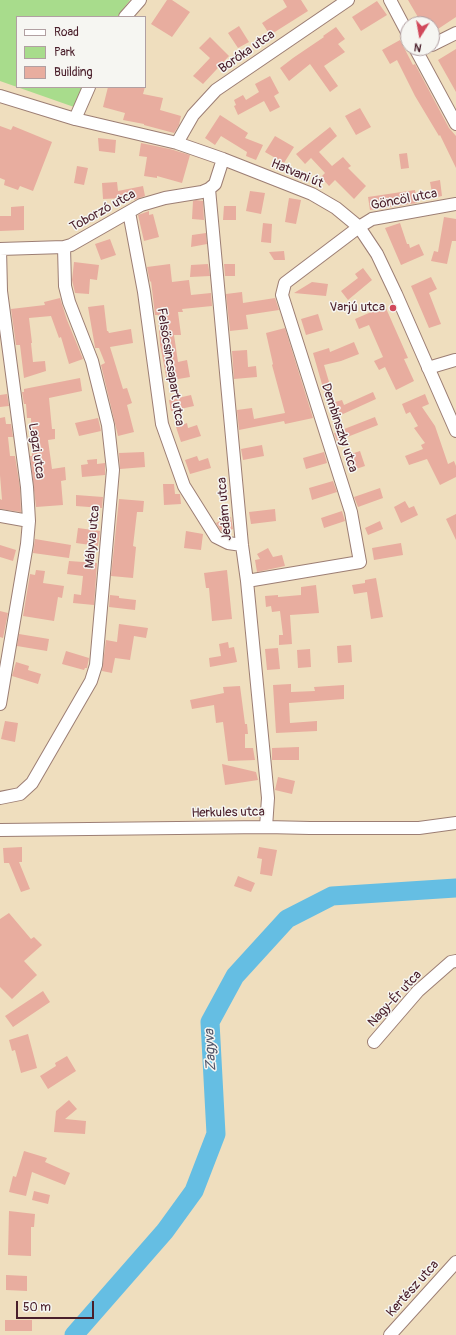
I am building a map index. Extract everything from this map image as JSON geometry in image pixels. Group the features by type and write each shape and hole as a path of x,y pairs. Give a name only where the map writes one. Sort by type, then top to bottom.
{"street":[{"path":"126,16 140,0"},
{"name":"Boróka utca","path":"177,143 193,115 216,90 348,0"},
{"path":"390,0 400,19"},
{"path":"440,41 456,33"},
{"path":"422,56 456,124"},
{"path":"75,119 89,88"},
{"name":"Hatvani út","path":"0,96 75,119 177,143 223,159 312,194 336,208 359,227 380,261 456,431"},
{"path":"209,189 215,184 223,159"},
{"name":"Toborzó utca","path":"0,249 64,247 141,205 164,198 202,192 209,189"},
{"name":"Jedám utca","path":"209,189 242,545 247,581 268,798 266,827"},
{"name":"Göncöl utca","path":"359,227 372,219 456,204"},
{"name":"Felsőcsincsapart utca","path":"128,212 144,292 162,424 184,486 216,537 228,543 242,545"},
{"name":"Dembinszky utca","path":"247,581 360,562 351,512 282,295 286,283 359,227"},
{"name":"Mályva utca","path":"0,798 20,794 32,783 91,681 96,664 113,470 108,425 92,361 69,302 65,286 64,247"},
{"name":"Lagzi utca","path":"0,249 1,291 27,487 29,521 27,544 0,704"},
{"path":"428,368 456,359"},
{"path":"0,516 29,521"},
{"name":"Herkules utca","path":"0,830 266,827 419,828 456,823"},
{"name":"Nagy-Ér utca","path":"374,1042 418,991 451,962 456,960"},
{"name":"Kertész utca","path":"390,1335 456,1262"}],"green space":[{"path":"0,0 130,0 118,16 16,16 16,87 0,81"},
{"path":"20,88 83,88 74,107"}],"building":[{"path":"167,0 172,0 190,12 172,37 151,24"},
{"path":"283,0 301,0 308,11 270,35 262,23 287,7"},
{"path":"408,0 456,0 456,17 440,28 440,16 417,16"},
{"path":"377,1 387,15 361,31 352,17"},
{"path":"239,26 249,42 238,48 228,33"},
{"path":"336,27 345,39 338,44 345,52 324,66 338,86 330,92 310,64 289,81 280,68"},
{"path":"210,37 229,56 203,84 193,76 210,58 199,48"},
{"path":"400,40 400,56 408,56 413,65 415,64 449,128 456,136 456,168 440,135 439,136 415,96 397,60 390,64 382,50"},
{"path":"456,49 456,92 438,60"},
{"path":"270,76 279,93 274,96 280,107 270,112 264,101 238,115 234,106 236,105 234,100 243,95 246,100 259,92 255,84"},
{"path":"108,88 145,88 143,94 163,98 160,110 181,116 179,125 174,133 144,124 123,120 125,113 103,107"},
{"path":"360,108 371,127 356,135 345,116"},
{"path":"220,115 248,133 245,138 263,145 256,160 246,156 247,152 221,136 215,145 205,138"},
{"path":"0,126 11,130 13,126 52,142 33,191 20,186 18,190 4,185 5,180 0,178"},
{"path":"330,127 337,136 319,152 332,166 343,157 351,166 348,168 366,186 354,199 335,180 329,186 321,177 325,173 311,158 305,164 296,154"},
{"path":"275,136 294,147 284,163 265,152"},
{"path":"98,138 116,140 115,153 99,151"},
{"path":"141,143 190,155 182,183 157,176 157,178 144,176 147,157 139,156"},
{"path":"407,153 409,168 401,169 399,154"},
{"path":"77,166 88,168 84,185 74,183"},
{"path":"440,180 442,196 433,198 430,182"},
{"path":"117,182 118,191 143,186 145,196 134,200 126,200 126,198 103,199 102,183"},
{"path":"415,190 417,203 370,210 368,197"},
{"path":"250,191 265,193 261,214 246,211"},
{"path":"289,198 301,200 296,224 285,222"},
{"path":"193,201 203,201 204,220 192,219"},
{"path":"24,206 24,230 0,231 0,216 11,216 11,207"},
{"path":"224,206 236,206 236,220 223,220"},
{"path":"149,211 149,215 153,214 159,237 144,241 138,215"},
{"path":"444,217 456,219 456,241 452,241 447,264 431,261 434,251 438,252"},
{"path":"263,223 272,224 271,243 261,242"},
{"path":"400,223 407,244 409,244 410,248 419,244 424,255 401,265 385,228"},
{"path":"206,233 207,244 191,247 192,235"},
{"path":"110,239 116,255 101,260 95,244"},
{"path":"284,251 285,260 274,260 269,252"},
{"path":"74,262 99,265 97,280 90,279 89,294 75,293 72,280"},
{"path":"170,264 172,282 189,280 191,295 211,293 212,306 182,309 183,312 178,312 181,335 174,335 178,362 187,360 190,377 167,381 160,344 158,315 155,315 151,281 150,282 147,267"},
{"path":"208,264 210,276 190,277 191,265"},
{"path":"224,264 235,264 235,276 225,276"},
{"path":"363,268 372,280 348,300 341,291 358,278 355,274"},
{"path":"431,277 437,289 429,293 441,324 429,328 411,286"},
{"path":"312,282 328,284 326,296 294,293"},
{"path":"242,292 243,303 275,298 279,310 246,315 248,329 230,331 226,294"},
{"path":"60,298 67,320 83,359 69,364 61,337 59,338 51,316 29,318 33,362 45,361 46,371 24,378 20,345 16,345 11,309 45,305 44,302"},
{"path":"104,305 107,331 109,333 131,329 133,343 110,347 123,389 127,388 132,403 127,405 134,432 118,436 101,365 105,363 99,348 95,348 88,307"},
{"path":"385,306 408,358 404,359 414,381 396,390 385,367 379,370 374,361 383,357 369,325 359,329 355,319"},
{"path":"318,314 323,330 306,335 301,319"},
{"path":"285,328 313,418 285,424 284,421 239,430 237,410 252,408 254,419 285,413 272,365 266,333"},
{"path":"354,342 359,354 341,361 324,365 335,402 342,400 344,405 373,392 376,399 332,419 313,353 329,348 330,352"},
{"path":"247,350 248,367 256,366 257,377 234,379 232,351"},
{"path":"80,378 82,391 49,398 52,429 55,429 55,439 48,440 52,469 65,467 66,480 61,481 63,505 36,507 30,456 32,456 31,418 27,418 26,404 24,404 22,392 24,392 24,389"},
{"path":"7,394 9,406 0,407 0,395"},
{"path":"425,394 429,404 422,407 435,426 448,464 454,461 456,466 456,477 440,485 427,459 409,465 405,456 423,449 421,445 425,443 414,428 418,426 410,412 406,414 402,404"},
{"path":"191,395 194,406 171,411 169,400"},
{"path":"5,417 6,424 11,424 13,437 8,437 10,456 15,456 20,488 21,512 0,509 0,499 2,500 0,475 0,418"},
{"path":"375,417 378,425 337,441 334,433"},
{"path":"98,418 101,431 79,436 75,423"},
{"path":"187,423 188,428 197,425 201,436 181,442 176,427"},
{"path":"262,445 264,456 243,460 241,449"},
{"path":"360,451 365,466 350,471 345,456"},
{"path":"144,452 145,467 120,469 119,453"},
{"path":"324,452 327,463 306,469 303,458"},
{"path":"197,456 199,461 208,458 211,468 190,474 185,460"},
{"path":"97,459 97,464 105,463 105,475 82,477 81,465 88,464 87,460"},
{"path":"333,481 337,492 312,500 309,488"},
{"path":"163,484 174,484 175,494 180,494 181,504 164,505"},
{"path":"380,488 383,498 358,507 354,497"},
{"path":"76,495 103,497 102,508 76,506"},
{"path":"119,499 144,501 143,512 137,512 133,546 136,547 133,578 111,576"},
{"path":"405,501 409,508 414,506 418,515 401,523 394,507"},
{"path":"275,509 276,521 251,524 249,512"},
{"path":"342,511 345,521 324,528 321,518"},
{"path":"456,514 456,540 446,519"},
{"path":"231,517 233,529 225,533 221,531 216,523"},
{"path":"380,521 383,529 368,535 365,528"},
{"path":"78,528 100,531 98,546 76,543"},
{"path":"186,531 203,534 201,550 184,548"},
{"path":"35,539 71,545 69,558 33,553"},
{"path":"401,543 403,555 374,560 372,548"},
{"path":"0,545 16,550 13,561 0,557"},
{"path":"268,548 273,557 282,555 285,566 257,572 255,560 260,559 257,554"},
{"path":"69,561 97,563 94,605 73,603 74,594 81,595 83,576 67,574"},
{"path":"36,570 45,571 43,583 64,586 62,598 58,597 54,621 23,616 30,574 35,575"},
{"path":"227,570 232,619 212,621 209,588 206,588 204,573"},
{"path":"376,578 383,617 371,619 367,592 354,594 352,585 365,583 365,580"},
{"path":"316,585 319,613 290,615 292,644 279,645 279,635 283,635 280,611 272,612 271,606 266,607 265,596 278,595 278,597 301,595 301,587"},
{"path":"110,595 119,596 119,598 136,600 135,610 109,607"},
{"path":"0,611 8,613 3,638 0,637"},
{"path":"119,624 148,628 146,638 134,636 130,660 115,658 112,673 102,671 106,640 117,642"},
{"path":"19,634 49,639 47,651 17,646"},
{"path":"228,642 229,648 234,647 237,662 210,667 209,658 221,656 219,644"},
{"path":"351,645 352,662 338,663 337,646"},
{"path":"278,648 280,669 267,670 265,649"},
{"path":"310,649 311,667 298,668 297,650"},
{"path":"66,651 89,658 87,668 84,670 62,664"},
{"path":"16,662 29,666 28,670 41,674 38,684 12,676"},
{"path":"291,684 291,692 315,691 314,687 344,685 344,699 289,703 290,723 317,721 317,731 276,733 273,685"},
{"path":"240,686 245,724 247,724 248,734 245,734 245,748 253,748 255,760 228,761 223,722 216,723 214,705 192,709 190,700 224,693 223,687"},
{"path":"5,721 18,723 15,742 1,739"},
{"path":"299,747 299,760 272,760 272,748"},
{"path":"222,764 256,772 258,780 225,785"},
{"path":"278,777 295,781 292,794 275,790"},
{"path":"22,847 22,862 19,862 30,889 21,892 9,863 4,863 3,848"},
{"path":"259,847 277,850 272,876 260,874 262,859 257,858"},
{"path":"238,876 255,883 251,892 234,886"},
{"path":"9,913 31,939 34,937 42,945 24,961 37,975 12,999 0,987 0,919"},
{"path":"43,991 50,1002 13,1027 5,1016"},
{"path":"28,1034 37,1068 21,1073 15,1050 12,1051 9,1040"},
{"path":"67,1056 76,1071 48,1089 40,1076 56,1066 55,1063"},
{"path":"69,1100 77,1109 65,1119 86,1121 85,1134 54,1132 56,1111"},
{"path":"24,1151 47,1158 45,1162 70,1173 65,1185 32,1172 26,1196 9,1192 13,1176 16,1177"},
{"path":"34,1191 50,1195 48,1204 32,1200"},
{"path":"9,1211 35,1214 34,1227 31,1227 31,1256 8,1255"},
{"path":"6,1275 27,1276 27,1291 6,1290"},
{"path":"5,1320 32,1320 32,1331 5,1331"}],"waterway":[{"name":"Zagyva","path":"74,1335 165,1231 194,1191 216,1134 210,1022 235,976 287,919 332,896 456,888"}],"place":[{"name":"Varjú utca","path":"393,308"}]}
